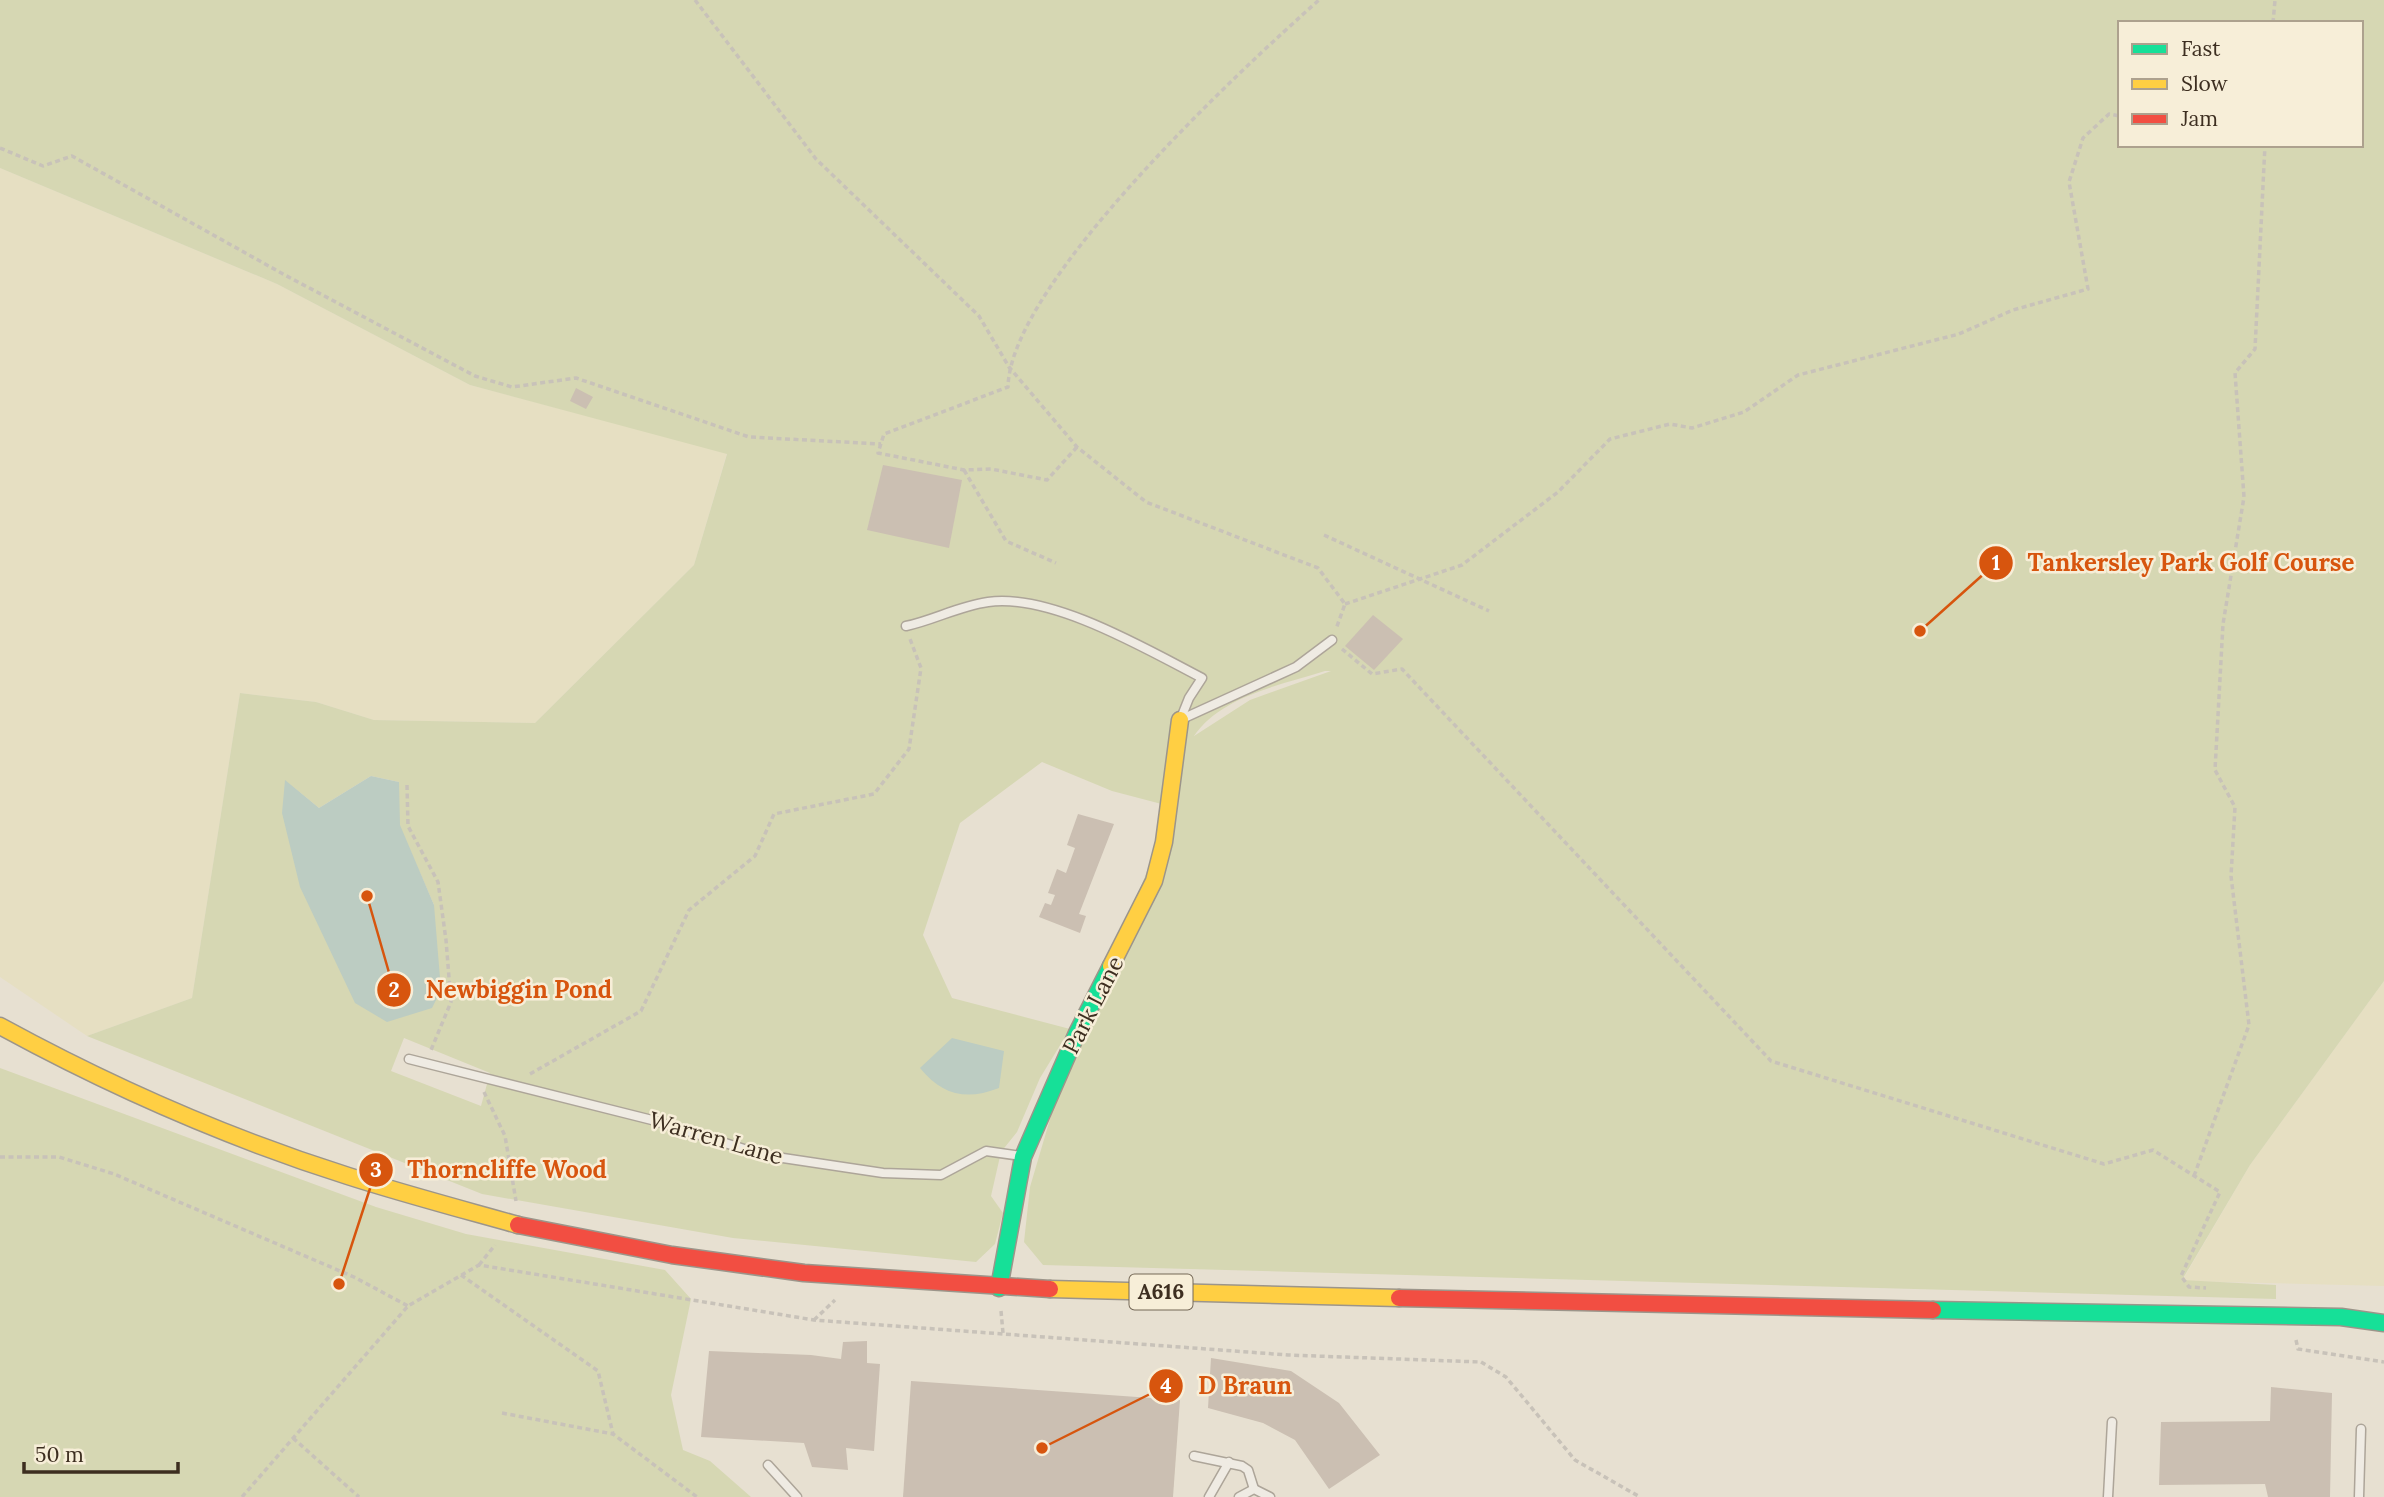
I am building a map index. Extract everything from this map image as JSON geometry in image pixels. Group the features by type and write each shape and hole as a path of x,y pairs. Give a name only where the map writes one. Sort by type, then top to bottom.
{"main road":[{"name":"Park Lane","path":"999,1289 1023,1157 1077,1033 1153,881 1164,842 1170,778 1180,720"},
{"name":"A616","path":"0,1026 75,1067 207,1124 347,1176 511,1223 673,1255 804,1273 999,1289 2290,1316 2365,1318 2384,1322"},
{"name":"A616","path":"2365,1318 2384,1314"}],"lane":[{"path":"905,626 930,621 965,606 991,601 1040,603 1151,651 1202,678 1189,698 1180,720"},
{"path":"1180,720 1201,708 1296,667 1332,640"},
{"name":"Warren Lane","path":"409,1059 652,1120 763,1155 883,1173 941,1175 986,1151 1023,1157"},
{"path":"2108,1497 2112,1422"},
{"path":"2359,1497 2361,1429"},
{"path":"1195,1456 1228,1462 1248,1470 1254,1489 1270,1497"},
{"path":"1209,1497 1228,1462"},
{"path":"768,1465 797,1497"},
{"path":"1238,1497 1254,1489"}],"path":[{"path":"695,0 816,159 979,316 1009,366 1076,447 1146,502 1318,568 1345,604"},
{"path":"1076,447 1048,480 991,469 964,470 878,453 884,434 1008,387 1009,366 1051,283 1147,167 1261,52 1319,0"},
{"path":"2273,21 2275,0"},
{"path":"1345,604 1462,565 1558,492 1610,439 1670,425 1692,428 1744,412 1798,376 1959,334 2012,310 2088,289 2069,182 2083,138 2109,114 2118,116"},
{"path":"2194,1176 2249,1025 2231,876 2235,807 2215,770 2223,624 2244,497 2235,373 2255,349 2264,147"},
{"path":"0,148 43,166 72,156 283,274 475,376 512,387 576,378 749,437 881,444"},
{"path":"964,470 1006,541 1056,563"},
{"path":"1324,535 1489,611"},
{"path":"1345,604 1332,640 1372,674 1402,669 1771,1061 2104,1164 2152,1150 2220,1192 2182,1281 2189,1287 2217,1289"},
{"path":"510,1086 641,1011 689,910 755,856 774,814 874,794 909,749 921,668 905,626"},
{"path":"407,785 408,826 438,882 451,1002 425,1065"},
{"path":"242,1497 408,1306 479,1265 511,1223 516,1201 505,1136 477,1077"},
{"path":"0,1158 59,1157 114,1174 354,1277 408,1306"},
{"path":"479,1265 814,1320 1287,1355 1481,1363 1506,1377 1575,1460 1640,1497"},
{"path":"461,1275 598,1371 613,1434"},
{"path":"2290,1316 2298,1349 2384,1362"},
{"path":"502,1413 613,1434 697,1497"},
{"path":"293,1438 359,1497"}],"shaded area":[{"path":"0,168 277,284 470,385 727,453 694,565 535,723 374,720 316,702 240,693 192,998 87,1036 0,977"},
{"path":"371,776 399,782 400,825 434,905 441,990 432,1008 387,1022 355,1003 300,887 282,813 285,780 319,808"},
{"path":"2384,981 2384,1286 2182,1281 2250,1165"},
{"path":"952,1038 1004,1051 999,1088 965,1095 946,1090 928,1077 920,1068"}],"green space":[{"path":"0,0 2384,0 2384,981 2250,1165 2182,1280 2276,1285 2276,1299 1043,1265 1024,1242 1030,1187 1058,1092 1173,807 1112,791 1042,762 960,823 923,935 952,998 1070,1029 1040,1078 1017,1132 1001,1152 991,1196 1003,1213 995,1244 976,1262 733,1238 482,1194 87,1036 192,998 240,693 316,702 374,720 535,723 694,565 727,454 470,385 277,284 0,168","holes":["1331,671 1250,700 1194,736 1206,722 1236,702 1271,687","371,776 399,782 399,825 434,905 286,781 319,808","404,1038 490,1073 481,1106 391,1071"]},
{"path":"0,1068 376,1207 466,1234 665,1270 691,1299 671,1395 683,1450 710,1461 751,1497 0,1497"}],"building":[{"path":"576,388 593,397 586,409 570,401"},
{"path":"883,465 962,480 949,548 867,530"},
{"path":"1373,615 1403,639 1374,670 1345,646"},
{"path":"1078,814 1114,824 1079,914 1086,916 1080,933 1039,917 1045,903 1051,905 1055,895 1048,893 1057,869 1066,873 1075,848 1067,845"},
{"path":"867,1341 867,1363 880,1364 874,1451 846,1448 848,1470 812,1467 804,1443 701,1437 709,1351 811,1355 841,1359 843,1342"},
{"path":"1211,1358 1291,1371 1339,1403 1380,1455 1329,1489 1295,1440 1263,1423 1208,1408"},
{"path":"911,1381 1180,1400 1173,1497 903,1497"},
{"path":"2271,1387 2332,1393 2330,1497 2268,1497 2265,1484 2159,1485 2161,1422 2270,1421"}],"traffic: fast":[{"path":"999,1288 1023,1157 1077,1033 1111,966"},
{"path":"1933,1310 2341,1317 2384,1323"}],"traffic: slow":[{"path":"1111,966 1154,881 1164,842 1180,720"},
{"path":"0,1026 127,1090 258,1145 369,1183 518,1225"},
{"path":"1050,1289 1399,1298"}],"traffic: jam":[{"path":"518,1225 672,1255 804,1273 1050,1289"},
{"path":"1399,1298 1933,1310"}],"place":[{"name":"Tankersley Park Golf Course","path":"1920,631"},
{"name":"Newbiggin Pond","path":"367,896"},
{"name":"Thorncliffe Wood","path":"339,1284"},
{"name":"D Braun","path":"1042,1448"}]}
